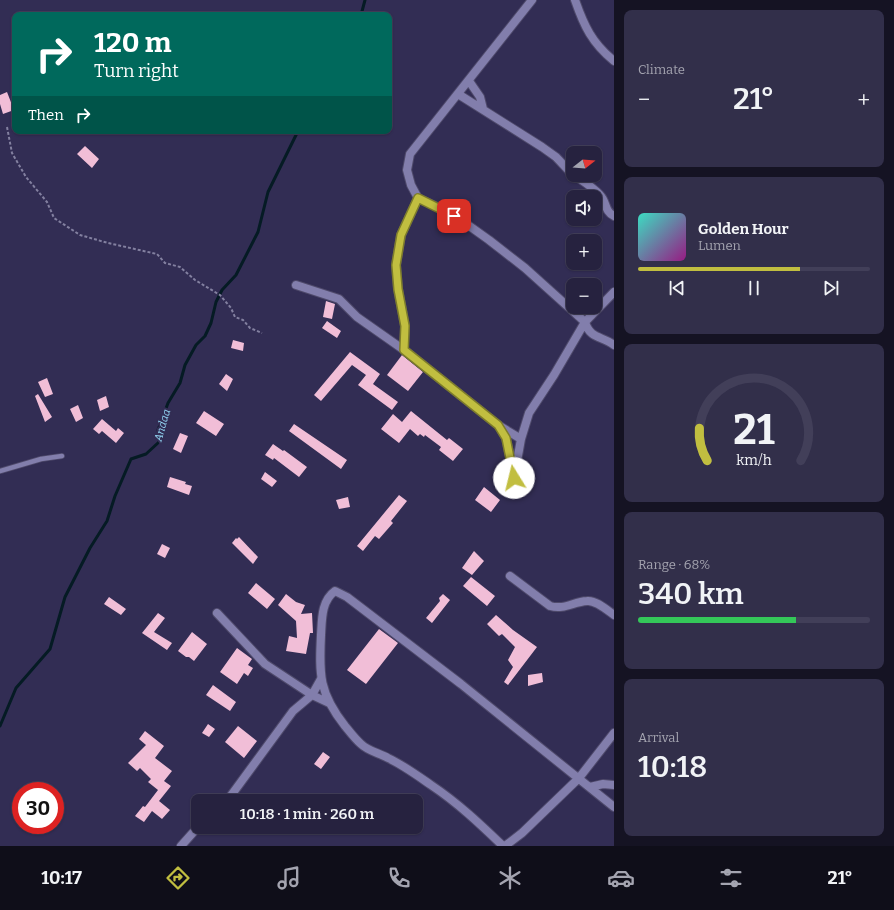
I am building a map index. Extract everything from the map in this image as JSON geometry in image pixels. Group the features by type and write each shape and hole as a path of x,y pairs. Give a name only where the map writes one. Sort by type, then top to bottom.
{"street":[{"path":"532,0 410,154 407,170 411,185 418,198 454,216 489,240 525,268 585,322 592,335 609,341 614,345"},
{"path":"575,0 583,24 593,40 614,61"},
{"path":"469,81 480,97 483,109"},
{"path":"458,94 556,158 566,168"},
{"path":"583,182 602,196 607,211 614,216"},
{"path":"404,350 405,326 398,289 396,265 401,235 418,198"},
{"path":"296,285 339,299 357,317 404,350 498,425 521,439"},
{"path":"498,425 506,438 514,478 521,439 529,413 554,376 585,322 614,292"},
{"path":"510,576 550,606 570,606 587,600 596,603 614,615"},
{"path":"614,733 579,778 522,833 504,846 470,814 432,785 388,758 361,744 329,703 321,679 320,659 324,603 335,591 347,598 461,684 579,778 590,786 614,807"},
{"path":"217,613 265,664 312,695 329,703"},
{"path":"232,794 293,711 312,695 321,679"},
{"path":"590,786 603,784 614,785"},
{"path":"181,846 192,834"}],"lane":[{"path":"0,471 41,459 62,456"}],"path":[{"path":"7,127 12,153 26,177 46,202 54,218 80,235 108,244 157,254 165,263 180,267 195,280 220,295 231,308 235,317 243,320 250,328 262,333"}],"building":[{"path":"7,92 12,105 12,111 3,114 0,104 0,95"},
{"path":"85,146 99,159 92,168 77,154"},
{"path":"326,301 335,304 332,319 323,317"},
{"path":"327,321 341,331 337,338 322,328"},
{"path":"233,340 244,343 243,351 231,348"},
{"path":"350,352 380,374 373,384 398,402 392,410 358,385 366,375 352,365 321,401 314,395"},
{"path":"402,355 423,372 408,391 387,375"},
{"path":"226,374 233,379 227,391 219,384"},
{"path":"47,378 53,394 45,397 38,382"},
{"path":"38,394 52,417 45,422 35,396"},
{"path":"106,396 109,407 100,411 97,400"},
{"path":"78,405 83,418 76,422 70,409"},
{"path":"204,411 224,424 216,436 196,423"},
{"path":"411,411 447,440 449,438 463,449 453,461 439,450 441,447 425,435 424,437 420,434 418,436 410,429 399,443 381,429 393,414 402,422"},
{"path":"102,419 116,431 118,428 124,433 116,443 102,431 99,434 93,429"},
{"path":"294,424 347,460 341,469 289,431"},
{"path":"180,433 188,436 181,453 173,449"},
{"path":"273,444 307,467 299,477 274,458 273,460 265,455"},
{"path":"265,472 277,481 272,487 261,479"},
{"path":"170,477 186,482 185,484 192,486 189,495 167,487"},
{"path":"484,487 500,500 491,512 475,500"},
{"path":"399,495 407,501 391,521 393,523 379,539 375,536 363,551 357,546"},
{"path":"348,497 350,507 339,509 336,500"},
{"path":"239,537 258,557 253,564 232,543"},
{"path":"162,544 170,548 165,558 157,554"},
{"path":"474,551 484,561 472,575 462,568"},
{"path":"471,577 495,596 487,606 463,586"},
{"path":"256,583 275,599 267,609 248,593"},
{"path":"286,594 296,602 305,605 301,614 312,613 313,633 310,633 306,654 286,651 289,636 297,638 296,621 278,605"},
{"path":"443,594 450,600 432,623 426,618 440,601 439,598"},
{"path":"109,597 126,609 121,615 104,604"},
{"path":"158,613 165,618 154,632 172,643 167,650 142,633"},
{"path":"496,615 513,630 537,647 508,685 504,682 513,667 508,660 515,647 502,634 499,636 487,624"},
{"path":"379,629 398,643 366,684 347,670"},
{"path":"192,632 207,644 194,661 178,651"},
{"path":"237,648 252,659 248,665 253,668 248,676 244,673 237,684 220,672"},
{"path":"542,673 543,682 528,686 528,675"},
{"path":"213,685 236,702 230,711 206,695"},
{"path":"208,724 215,729 209,737 202,733"},
{"path":"238,726 257,741 244,758 225,742"},
{"path":"145,731 164,746 155,758 172,771 164,781 171,786 159,801 170,810 162,819 152,811 144,822 135,816 143,806 145,807 158,790 148,782 151,779 140,768 137,771 128,763 146,745 139,739"},
{"path":"323,752 330,757 321,769 314,764"}],"waterway":[{"name":"Andaa","path":"362,12 365,0"},
{"name":"Andaa","path":"0,726 16,688 50,649 65,597 90,548 107,521 115,496 131,459 146,454 159,442 158,430 168,403 180,383 185,365 196,345 205,336 211,323 216,302 222,290 236,275 258,232 268,192 297,134"}],"route":[{"path":"454,216 418,198 401,235 396,265 398,289 405,326 404,350 498,425 506,438 512,461 514,478"}]}
